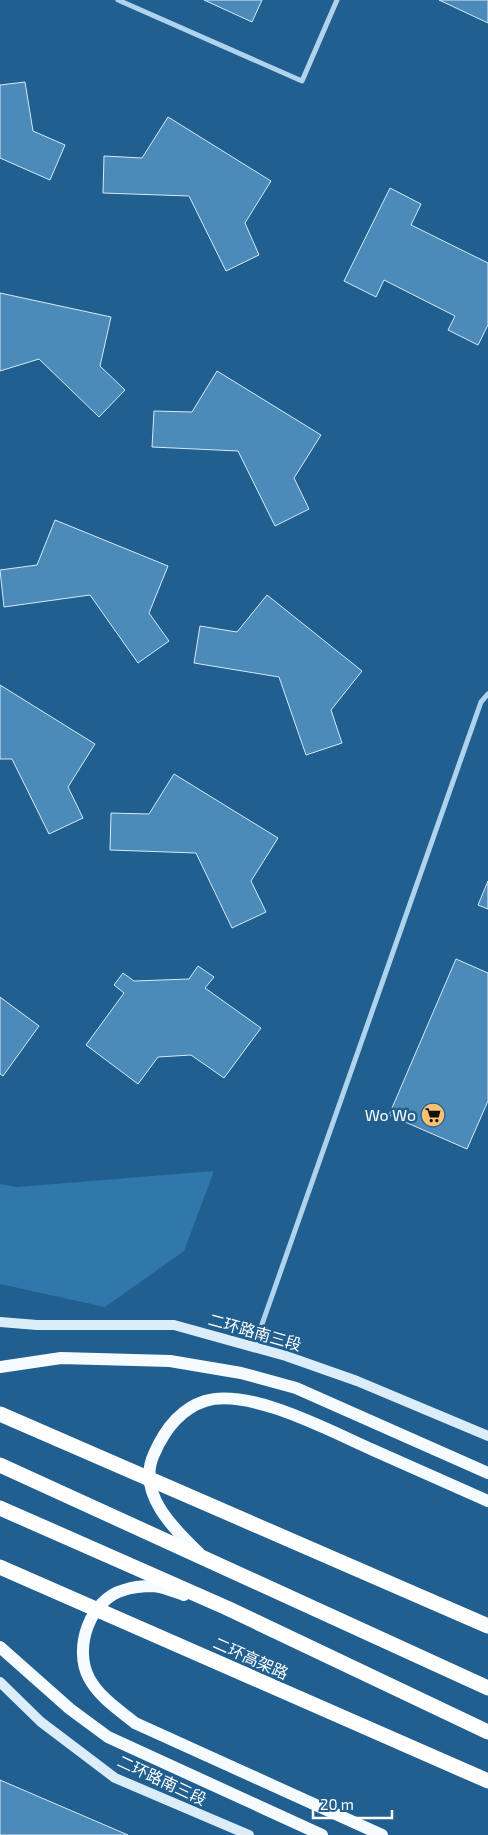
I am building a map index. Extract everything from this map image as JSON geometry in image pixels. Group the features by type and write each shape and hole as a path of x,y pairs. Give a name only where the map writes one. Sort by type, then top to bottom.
{"highway":[{"path":"0,1414 488,1626"},
{"path":"0,1465 488,1688"},
{"path":"0,1508 227,1608 488,1732"},
{"name":"二环高架路","path":"0,1567 488,1781"}],"main road":[{"name":"二环路南三段","path":"0,1322 37,1325 174,1325 254,1347 358,1381 488,1436"},
{"path":"0,1367 62,1358 170,1361 240,1372 296,1388 488,1473"},
{"path":"205,1559 171,1526 154,1498 148,1470 153,1455 166,1431 178,1417 205,1401 225,1398 273,1407 290,1413 488,1501"},
{"path":"227,1608 155,1586 123,1590 108,1598 87,1626 83,1640 82,1660 89,1678 101,1695 135,1723 382,1835"},
{"path":"0,1647 70,1709 108,1736 322,1835"},
{"name":"二环路南三段","path":"0,1682 41,1722 115,1778 249,1835"}],"street":[{"path":"118,0 302,81 337,0"},
{"path":"254,1347 480,702 488,694"}],"shaded area":[{"path":"214,1171 184,1251 105,1307 0,1284 0,1184 17,1187"}],"building":[{"path":"204,0 262,0 252,22"},
{"path":"439,0 488,0 488,23"},
{"path":"25,82 33,131 65,145 50,180 0,158 0,85"},
{"path":"168,117 271,181 245,223 259,255 226,271 189,196 103,193 104,156 142,158"},
{"path":"390,188 421,204 411,225 488,263 488,325 478,345 448,330 455,316 384,280 376,297 344,281"},
{"path":"0,293 111,317 100,366 125,390 99,417 39,359 0,371"},
{"path":"217,371 321,435 294,478 309,509 275,526 238,451 152,447 154,411 192,412"},
{"path":"55,520 168,566 149,613 169,641 138,663 90,595 4,607 0,570 37,565"},
{"path":"267,595 362,671 331,710 342,743 306,755 279,677 194,663 200,626 237,632"},
{"path":"0,685 95,744 68,787 83,818 49,834 12,759 0,759"},
{"path":"174,774 278,838 251,881 266,912 232,928 196,853 110,850 111,813 149,814"},
{"path":"488,881 488,909 478,905"},
{"path":"456,959 488,973 488,1101 467,1149 389,1115"},
{"path":"198,966 214,977 205,988 261,1028 224,1078 191,1055 158,1057 138,1084 86,1045 124,993 114,985 123,973 134,981 189,979"},
{"path":"0,997 39,1026 3,1076 0,1074"},
{"path":"0,1780 128,1835 0,1835"}],"place":[{"name":"Wo Wo","path":"433,1115"}]}
